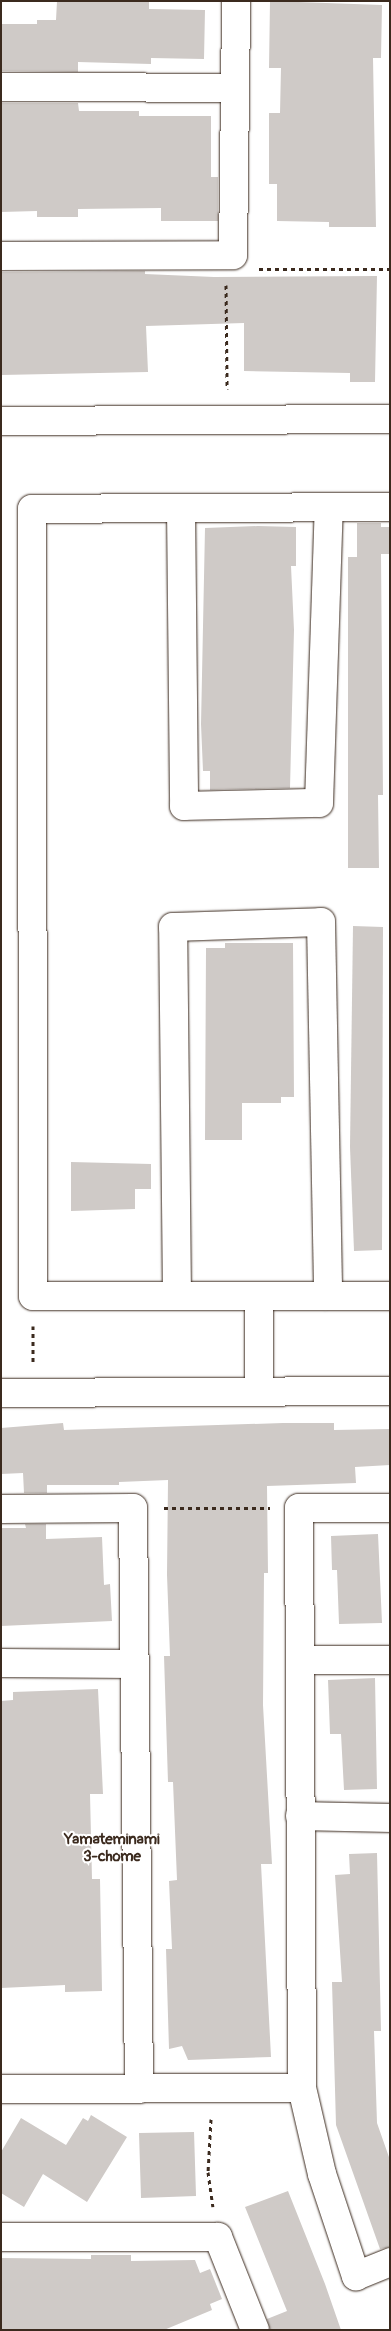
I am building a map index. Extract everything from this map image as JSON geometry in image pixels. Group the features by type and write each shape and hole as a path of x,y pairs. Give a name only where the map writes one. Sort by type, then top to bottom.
{"street":[{"path":"1,256 233,255 236,1"},
{"path":"1,87 235,88"},
{"path":"1,422 390,419"},
{"path":"181,508 184,806 319,803 328,507"},
{"path":"390,507 32,509 33,1296 390,1296"},
{"path":"177,1296 173,927 321,922 328,1296"},
{"path":"259,1296 259,1392"},
{"path":"1,1393 390,1391"},
{"path":"1,1509 133,1508 138,2089"},
{"path":"390,1508 299,1508 302,2088 322,2174 356,2276 390,2262"},
{"path":"300,1660 390,1660"},
{"path":"1,1663 133,1664"},
{"path":"300,1816 390,1818"},
{"path":"1,2089 302,2088"},
{"path":"1,2237 218,2237 255,2330"}],"path":[{"path":"228,420 226,275 233,255 262,270 390,269"},
{"path":"33,1296 33,1393"},
{"path":"133,1508 299,1508"},
{"path":"213,2089 208,2172 218,2237"}],"building":[{"path":"57,1 149,1 149,9 205,10 204,59 151,58 151,64 78,62 78,72 1,71 1,24 37,24 37,20 56,20"},
{"path":"270,1 382,5 381,58 373,58 376,227 329,227 329,222 277,221 277,184 269,184 269,113 280,113 281,68 269,68"},
{"path":"1,103 78,103 79,111 139,111 139,116 211,116 211,177 218,177 218,221 161,221 161,208 78,209 78,217 37,217 37,211 1,212"},
{"path":"145,271 145,274 214,277 377,276 375,382 350,382 350,373 244,371 244,323 146,326 148,372 1,375 1,272"},
{"path":"357,523 381,523 381,527 390,527 390,554 381,554 383,795 378,795 379,868 348,868 348,557 357,557"},
{"path":"296,527 296,566 291,566 294,630 290,788 210,790 210,771 203,771 201,724 205,528"},
{"path":"353,926 383,927 382,1250 354,1251 350,1147"},
{"path":"225,943 293,943 294,1097 281,1097 281,1103 242,1103 242,1140 205,1140 206,948 225,948"},
{"path":"71,1162 151,1164 151,1189 135,1189 135,1209 71,1211"},
{"path":"63,1423 64,1430 283,1423 334,1423 334,1430 390,1429 390,1465 355,1467 356,1483 267,1486 268,1573 264,1573 263,1705 272,1864 261,1864 271,2057 188,2060 182,2046 169,2049 166,1949 172,1949 169,1881 177,1880 173,1782 168,1782 164,1656 170,1656 167,1575 168,1480 119,1482 119,1485 47,1485 47,1493 24,1493 23,1473 1,1474 1,1428"},
{"path":"25,1524 46,1524 46,1539 102,1537 104,1585 110,1584 112,1621 1,1626 1,1528 26,1528"},
{"path":"378,1534 382,1623 339,1624 337,1570 332,1570 331,1536"},
{"path":"375,1678 377,1789 344,1790 341,1734 330,1734 328,1680"},
{"path":"98,1689 103,1794 90,1794 92,1879 100,1879 102,1991 65,1992 65,1985 1,1988 1,1701 13,1700 13,1692"},
{"path":"377,1853 381,2031 374,2031 377,2123 390,2160 390,2247 380,2249 336,2125 332,1982 342,1982 335,1875 350,1874 349,1854"},
{"path":"91,2115 127,2137 87,2202 43,2174 24,2207 1,2193 1,2152 21,2118 66,2145 83,2118 88,2121"},
{"path":"194,2132 196,2196 141,2198 139,2133"},
{"path":"288,2191 341,2330 270,2330 267,2319 287,2311 245,2207"},
{"path":"91,2255 131,2255 131,2261 195,2260 200,2273 210,2269 222,2299 210,2304 212,2310 164,2330 1,2330 1,2258 91,2259"}],"district":[{"name":"Yamateminami 3-chome","path":"112,1848"}]}
